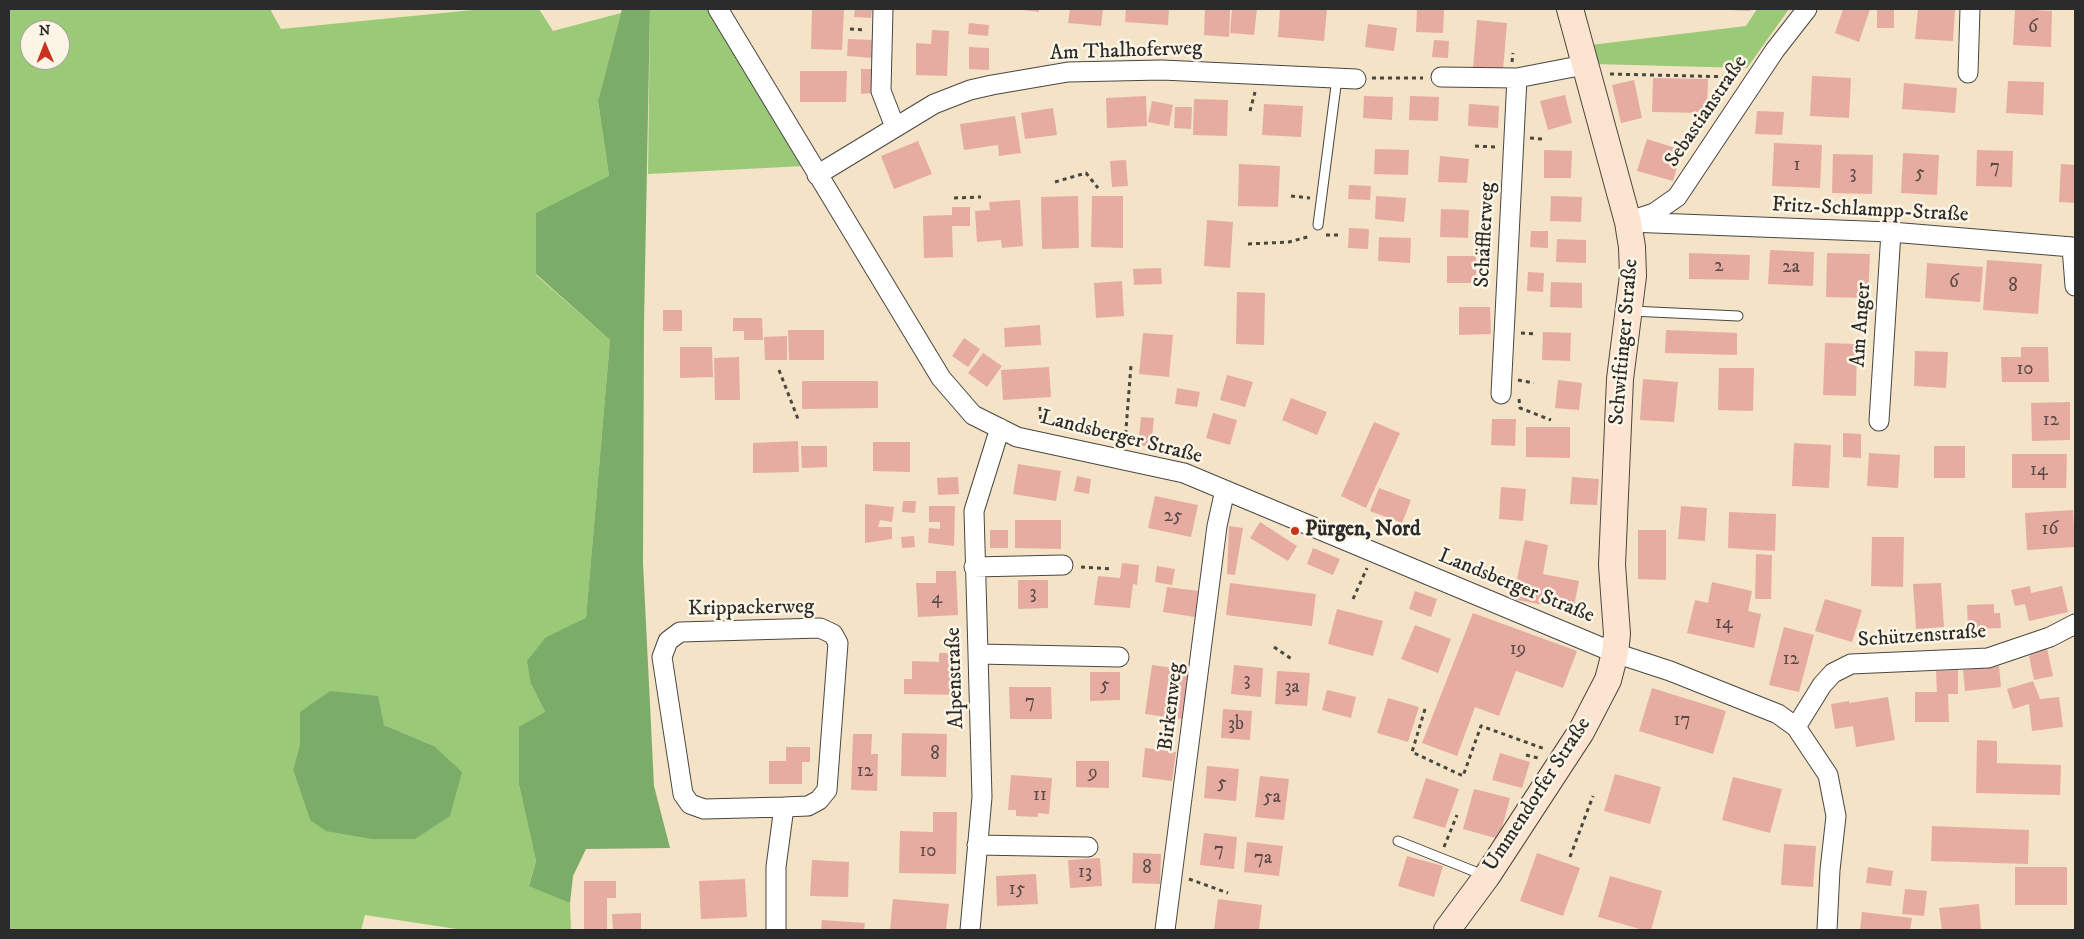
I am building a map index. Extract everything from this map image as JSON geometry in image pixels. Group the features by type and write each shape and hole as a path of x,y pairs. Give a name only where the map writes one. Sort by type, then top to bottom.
{"street":[{"name":"Landsberger Straße","path":"718,9 941,378 973,415 1017,436 1184,473 1615,652 1670,671 1778,714 1796,727 1828,776 1834,800 1836,816 1830,870 1827,930"},
{"path":"883,9 880,92 895,127"},
{"name":"Schwiftinger Straße","path":"1570,9 1585,70 1628,222 1632,247 1633,276 1630,311 1620,379 1612,566 1617,634 1615,652"},
{"name":"Sebastianstraße","path":"1628,222 1654,213 1676,197 1757,78 1807,9"},
{"path":"1968,73 1970,9"},
{"name":"Am Thalhoferweg","path":"817,175 934,104 970,90 1068,72 1167,70 1356,79"},
{"path":"1441,78 1517,78 1585,70"},
{"name":"Schäfflerweg","path":"1507,384 1517,78"},
{"name":"Fritz-Schlampp-Straße","path":"1628,222 1891,232 2074,246 2075,286"},
{"name":"Am Anger","path":"1879,421 1891,232"},
{"name":"Alpenstraße","path":"970,930 982,797 974,567 974,511 1000,428"},
{"name":"Birkenweg","path":"1165,930 1217,526 1225,490"},
{"path":"974,567 1063,565"},
{"name":"Schützenstraße","path":"1796,727 1822,684 1833,673 1851,664 1988,658 2050,637 2075,624"},
{"name":"Krippackerweg","path":"820,628 833,634 838,643 827,790 820,800 808,806 784,807 704,809 690,804 683,794 662,656 668,641 680,632 820,628"},
{"name":"Ummendorfer Straße","path":"1447,930 1486,876 1566,756 1608,680 1615,652"},
{"path":"978,654 1119,657"},
{"path":"776,930 776,866 784,807"},
{"path":"977,845 1088,847"}],"lane":[{"path":"1318,225 1338,78"},
{"path":"1630,311 1738,316"},
{"path":"1398,841 1486,876"}],"path":[{"path":"1585,70 1757,78"},
{"path":"1356,79 1441,78"},
{"path":"1055,182 1086,173 1098,188"},
{"path":"1291,196 1321,199"},
{"path":"954,198 981,197"},
{"path":"1248,244 1288,242 1314,235"},
{"path":"1123,460 1131,366"},
{"path":"779,370 798,419"},
{"path":"1534,384 1507,384 1520,408 1551,420"},
{"path":"1354,599 1374,553"},
{"path":"1063,565 1113,569"},
{"path":"1274,647 1293,660"},
{"path":"1425,709 1412,752 1463,776 1481,726 1566,756"},
{"path":"1570,857 1593,796"},
{"path":"1440,858 1456,815"},
{"path":"1173,876 1200,881 1228,893"}],"green space":[{"path":"9,9 270,9 281,29 483,9 539,9 553,31 621,13 598,101 609,176 536,275 610,340 586,619 546,637 531,684 545,712 519,785 536,861 529,885 570,903 571,930 463,930 365,915 361,930 9,930","holes":["300,712 384,725 434,746 310,820 293,770 300,744"]},
{"path":"622,9 650,9 644,323 643,563 654,786 670,848 586,849 573,876 570,903 529,886 536,861 519,785 519,727 545,712 531,684 527,661 546,637 586,618 610,340 536,274 536,213 609,176 598,101"},
{"path":"650,9 712,9 804,166 648,174"},
{"path":"1757,9 1789,9 1747,68 1594,64 1591,45 1746,26"},
{"path":"330,691 378,696 384,725 434,746 462,772 450,816 415,839 372,839 326,831 310,820 293,770 300,744 300,712"}],"building":[{"path":"812,9 844,9 842,50 811,49"},
{"path":"855,9 872,9 871,18 854,17"},
{"path":"1016,9 1039,9 1039,12"},
{"path":"1070,9 1103,9 1101,26 1068,23"},
{"path":"1126,9 1169,9 1168,25 1125,22"},
{"path":"1205,9 1230,9 1229,37 1204,35"},
{"path":"1232,9 1257,9 1254,35 1230,33"},
{"path":"1280,9 1327,9 1324,41 1278,37"},
{"path":"1417,9 1444,10 1443,33 1416,32"},
{"path":"1750,9 1750,11 1729,10"},
{"path":"1843,9 1870,9 1859,42 1835,33"},
{"path":"1877,9 1894,9 1894,28 1877,28"},
{"path":"1918,9 1955,9 1953,41 1915,39"},
{"path":"2015,9 2052,11 2051,47 2013,45"},
{"path":"1477,20 1507,23 1503,70 1473,68"},
{"path":"969,23 989,25 988,36 968,34"},
{"path":"1368,24 1397,28 1394,51 1365,47"},
{"path":"932,30 949,31 947,76 916,75 916,43 931,44"},
{"path":"848,39 874,40 873,58 847,56"},
{"path":"1434,40 1449,41 1448,58 1432,57"},
{"path":"969,47 989,48 989,70 969,69"},
{"path":"861,69 873,69 873,93 861,94"},
{"path":"800,71 847,71 846,102 800,102"},
{"path":"1812,76 1851,78 1849,118 1810,116"},
{"path":"1653,78 1708,79 1707,113 1652,112"},
{"path":"1634,80 1642,118 1621,123 1612,85"},
{"path":"2008,81 2044,82 2043,115 2006,113"},
{"path":"1904,83 1957,88 1955,113 1902,109"},
{"path":"1565,95 1572,123 1548,130 1540,101"},
{"path":"1146,96 1147,126 1107,128 1106,98"},
{"path":"1364,96 1393,97 1392,120 1363,118"},
{"path":"1410,96 1439,97 1438,121 1409,120"},
{"path":"1194,99 1228,100 1227,136 1193,135"},
{"path":"1152,101 1173,105 1169,126 1148,122"},
{"path":"1264,104 1303,106 1301,137 1262,135"},
{"path":"1469,104 1499,106 1498,128 1468,126"},
{"path":"1175,107 1192,107 1191,129 1174,128"},
{"path":"1053,108 1057,135 1025,139 1021,113"},
{"path":"1757,111 1784,112 1782,135 1755,134"},
{"path":"1015,116 1021,153 999,156 998,145 964,150 960,124"},
{"path":"1647,139 1682,150 1673,181 1637,171"},
{"path":"918,141 932,174 894,189 881,156"},
{"path":"1774,143 1822,145 1820,188 1772,186"},
{"path":"1375,149 1409,150 1408,175 1374,174"},
{"path":"1544,150 1572,151 1571,178 1544,178"},
{"path":"1977,150 2013,151 2012,187 1976,186"},
{"path":"1903,153 1939,155 1937,195 1901,193"},
{"path":"1833,154 1873,155 1872,194 1832,193"},
{"path":"1440,156 1469,159 1467,183 1438,182"},
{"path":"1126,160 1128,186 1112,187 1110,161"},
{"path":"1239,164 1280,166 1278,207 1238,206"},
{"path":"2061,164 2075,165 2075,203 2059,202"},
{"path":"1349,185 1371,186 1370,200 1348,199"},
{"path":"1078,196 1079,248 1042,249 1041,197"},
{"path":"1092,196 1123,196 1123,248 1091,247"},
{"path":"1376,196 1406,198 1404,222 1375,219"},
{"path":"1551,196 1582,197 1581,222 1550,221"},
{"path":"1020,200 1023,246 1002,248 1001,240 977,242 975,211 990,210 989,202"},
{"path":"952,207 970,207 970,226 952,226 953,257 924,258 923,216 952,215"},
{"path":"1441,209 1469,210 1468,238 1440,237"},
{"path":"1207,220 1233,222 1230,268 1204,266"},
{"path":"1349,228 1369,229 1368,249 1348,248"},
{"path":"1531,231 1548,231 1548,248 1530,247"},
{"path":"1379,237 1411,238 1410,263 1378,261"},
{"path":"1557,239 1586,240 1586,263 1556,262"},
{"path":"1770,250 1814,252 1813,286 1768,284"},
{"path":"1689,253 1750,255 1749,280 1689,279"},
{"path":"1827,253 1870,254 1868,298 1826,297"},
{"path":"1447,256 1476,256 1476,283 1447,283"},
{"path":"1987,260 2042,264 2038,314 1983,310"},
{"path":"1927,263 1983,267 1980,302 1925,298"},
{"path":"1161,268 1162,284 1134,285 1133,269"},
{"path":"1528,272 1544,273 1543,292 1527,291"},
{"path":"1122,281 1124,316 1096,318 1094,283"},
{"path":"1551,282 1582,283 1582,308 1550,307"},
{"path":"1237,292 1265,293 1264,345 1236,344"},
{"path":"1459,307 1490,307 1491,334 1459,335"},
{"path":"663,310 682,310 682,331 663,331"},
{"path":"733,318 762,318 763,340 744,340 744,331 733,331"},
{"path":"1040,325 1041,345 1005,347 1004,328"},
{"path":"788,330 824,330 824,360 789,360"},
{"path":"1666,330 1737,333 1737,355 1665,353"},
{"path":"1543,332 1571,333 1570,361 1542,360"},
{"path":"1143,333 1173,335 1169,377 1139,374"},
{"path":"787,336 787,360 765,360 764,337"},
{"path":"964,338 980,349 968,367 952,356"},
{"path":"1825,343 1857,344 1856,396 1823,395"},
{"path":"680,347 712,347 713,377 680,378"},
{"path":"2021,347 2048,347 2049,382 2002,382 2001,357 2021,357"},
{"path":"1915,351 1948,352 1946,388 1914,386"},
{"path":"983,353 1002,366 987,387 968,373"},
{"path":"739,357 740,400 715,400 714,358"},
{"path":"1049,367 1051,397 1003,400 1001,370"},
{"path":"1719,368 1754,368 1753,411 1718,410"},
{"path":"1227,375 1253,382 1245,407 1220,400"},
{"path":"1643,379 1678,382 1674,422 1640,420"},
{"path":"1558,380 1582,383 1579,410 1555,408"},
{"path":"802,381 878,381 878,408 802,409"},
{"path":"1177,388 1200,392 1197,407 1175,404"},
{"path":"1291,398 1327,412 1317,435 1282,420"},
{"path":"2070,402 2070,440 2032,441 2031,403"},
{"path":"1213,413 1237,420 1230,445 1206,438"},
{"path":"1141,417 1154,418 1151,447 1138,445"},
{"path":"1492,419 1516,419 1515,446 1491,445"},
{"path":"1374,422 1400,433 1366,508 1341,496"},
{"path":"1526,427 1570,427 1570,458 1526,457"},
{"path":"1843,433 1861,434 1861,458 1843,457"},
{"path":"798,441 799,472 753,473 753,443"},
{"path":"873,442 910,442 910,472 873,471"},
{"path":"1794,443 1831,445 1829,488 1792,486"},
{"path":"801,446 827,446 827,467 802,468"},
{"path":"1934,446 1965,446 1965,478 1934,478"},
{"path":"1869,453 1900,455 1898,488 1867,486"},
{"path":"2012,454 2067,454 2066,488 2012,488"},
{"path":"1018,464 1061,471 1056,501 1013,494"},
{"path":"1077,476 1091,479 1089,494 1074,491"},
{"path":"958,477 959,494 938,495 937,478"},
{"path":"1572,477 1599,479 1597,505 1570,504"},
{"path":"1501,487 1526,489 1523,521 1499,519"},
{"path":"1379,488 1411,500 1402,523 1370,511"},
{"path":"1155,496 1198,505 1191,537 1148,528"},
{"path":"903,501 916,501 915,513 902,512"},
{"path":"865,504 894,507 892,522 880,520 878,527 892,527 892,539 865,543"},
{"path":"929,506 955,506 954,546 928,543 929,528 940,529 940,522 929,522"},
{"path":"1681,506 1707,508 1705,541 1678,539"},
{"path":"2073,510 2075,547 2027,550 2025,513"},
{"path":"1729,512 1776,514 1775,551 1728,548"},
{"path":"1015,520 1061,520 1061,549 1015,548"},
{"path":"1260,522 1297,546 1288,561 1250,538"},
{"path":"1229,526 1243,528 1235,575 1227,574"},
{"path":"990,530 1008,530 1008,548 990,548"},
{"path":"1638,530 1666,530 1666,580 1638,579"},
{"path":"914,536 915,547 902,548 901,537"},
{"path":"1872,537 1904,537 1903,587 1871,586"},
{"path":"1525,540 1548,545 1543,574 1579,581 1573,611 1513,599"},
{"path":"1313,548 1340,559 1333,575 1307,564"},
{"path":"1756,554 1772,555 1771,599 1755,599"},
{"path":"1122,563 1139,565 1137,585 1133,584 1130,608 1094,605 1098,576 1120,578"},
{"path":"1157,566 1175,569 1172,585 1155,582"},
{"path":"936,571 956,571 958,615 918,617 916,583 936,583"},
{"path":"1018,580 1048,580 1048,608 1018,609"},
{"path":"1712,582 1752,591 1748,611 1761,614 1754,648 1687,633 1695,600 1708,603"},
{"path":"1230,583 1316,594 1312,626 1226,615"},
{"path":"1941,583 1944,627 1916,629 1913,584"},
{"path":"2030,586 2031,593 2062,586 2068,612 2029,621 2025,604 2015,606 2011,590"},
{"path":"1167,587 1198,591 1195,617 1163,612"},
{"path":"1415,591 1437,599 1431,617 1409,609"},
{"path":"1825,599 1862,610 1852,642 1815,631"},
{"path":"1994,604 1994,613 2000,613 2001,628 1968,629 1967,605"},
{"path":"1337,609 1383,621 1373,656 1328,644"},
{"path":"1473,613 1577,651 1563,688 1516,671 1499,716 1475,707 1457,756 1422,743"},
{"path":"1415,625 1451,639 1438,673 1401,659"},
{"path":"1784,627 1814,635 1799,692 1769,685"},
{"path":"2047,648 2053,676 2034,680 2029,656"},
{"path":"939,653 962,653 961,695 904,694 904,679 912,679 912,661 939,662"},
{"path":"1152,665 1189,670 1182,719 1145,714"},
{"path":"1234,665 1263,668 1261,697 1231,694"},
{"path":"1999,666 2001,687 1965,691 1963,670"},
{"path":"1958,670 1958,694 1948,694 1949,722 1915,722 1915,692 1937,692 1936,671"},
{"path":"1277,671 1310,673 1307,706 1275,704"},
{"path":"1090,672 1120,672 1120,700 1090,701"},
{"path":"2033,681 2040,699 2059,697 2063,727 2032,731 2029,704 2013,709 2007,689"},
{"path":"1009,687 1051,687 1052,719 1010,719"},
{"path":"1652,688 1726,711 1713,754 1639,731"},
{"path":"1327,690 1356,697 1351,718 1322,710"},
{"path":"1888,697 1895,740 1856,747 1853,726 1835,729 1831,704"},
{"path":"1388,698 1419,707 1408,742 1377,733"},
{"path":"1223,709 1252,711 1250,740 1221,738"},
{"path":"902,733 947,734 946,777 901,776"},
{"path":"853,734 872,734 871,754 878,754 877,791 851,790"},
{"path":"1977,740 1997,741 1997,763 2061,765 2060,795 1976,793"},
{"path":"786,747 810,747 810,762 802,762 802,784 769,784 769,761 786,761"},
{"path":"1145,748 1176,752 1172,781 1142,777"},
{"path":"1500,753 1530,762 1522,788 1492,780"},
{"path":"1076,761 1109,761 1109,788 1076,787"},
{"path":"1207,766 1239,769 1236,801 1204,798"},
{"path":"1615,774 1661,787 1650,824 1604,811"},
{"path":"1011,775 1052,778 1049,814 1038,813 1038,817 1016,816 1016,810 1008,810"},
{"path":"1260,776 1289,779 1284,820 1255,817"},
{"path":"1733,777 1782,789 1770,833 1722,820"},
{"path":"1426,778 1459,789 1445,828 1413,818"},
{"path":"1474,789 1510,798 1499,839 1463,829"},
{"path":"933,812 957,812 956,874 899,873 900,831 933,832"},
{"path":"1932,826 2029,830 2028,864 1931,861"},
{"path":"1204,833 1237,837 1234,869 1200,865"},
{"path":"1247,842 1283,846 1279,876 1244,872"},
{"path":"1784,844 1816,846 1813,887 1781,885"},
{"path":"1133,853 1161,854 1160,884 1132,883"},
{"path":"1537,853 1580,868 1563,916 1520,901"},
{"path":"1407,856 1443,866 1434,897 1398,886"},
{"path":"1100,858 1102,886 1070,888 1068,860"},
{"path":"812,860 849,862 848,897 810,896"},
{"path":"1868,867 1893,871 1891,886 1866,883"},
{"path":"2015,867 2067,867 2067,905 2015,905"},
{"path":"1036,874 1038,904 997,906 996,876"},
{"path":"1610,876 1662,891 1651,930 1643,930 1598,917"},
{"path":"745,879 747,917 701,919 699,881"},
{"path":"584,881 616,881 616,898 607,898 607,930 584,930"},
{"path":"1905,889 1927,891 1924,916 1902,914"},
{"path":"893,899 949,904 946,930 890,930"},
{"path":"1218,899 1262,905 1259,930 1214,930"},
{"path":"1979,904 1981,930 1942,930 1939,908"},
{"path":"1862,912 1912,918 1910,930 1860,930"},
{"path":"641,913 641,930 613,930 612,914"},
{"path":"822,920 865,923 864,930 821,930"}],"place":[{"name":"Pürgen, Nord","path":"1295,531"}]}
